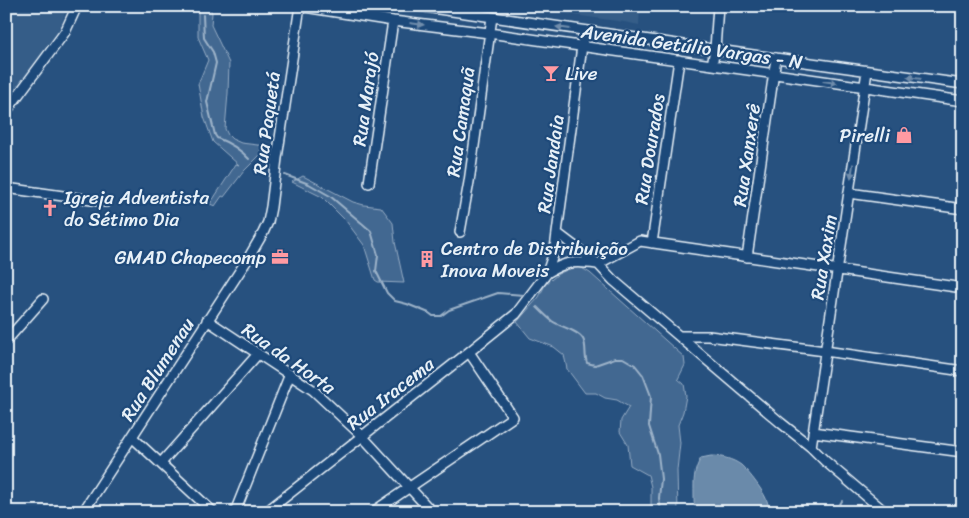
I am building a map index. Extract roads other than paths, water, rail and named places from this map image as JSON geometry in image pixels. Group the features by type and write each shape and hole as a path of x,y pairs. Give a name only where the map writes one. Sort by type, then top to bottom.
{"street":[{"path":"6,112 65,32 76,6"},
{"name":"Avenida Getúlio Vargas - N","path":"299,6 393,21 582,46 963,101"},
{"name":"Rua Paquetá","path":"258,243 268,222 271,207 299,6"},
{"name":"Avenida Getúlio Vargas - N","path":"418,6 963,84"},
{"path":"712,65 716,49 718,6"},
{"name":"Rua Camaquã","path":"460,232 469,182 492,17"},
{"name":"Rua Marajó","path":"369,183 393,21"},
{"name":"Rua Jandaia","path":"531,296 547,273 555,249 584,30"},
{"path":"604,50 626,47 632,38"},
{"name":"Rua Xanxerê","path":"747,257 776,58"},
{"name":"Rua Dourados","path":"652,243 679,60"},
{"name":"Rua Xaxim","path":"811,447 867,71"},
{"path":"6,188 106,202"},
{"path":"849,193 963,209"},
{"path":"557,233 598,264 613,280 885,512"},
{"path":"547,273 559,265 578,261 598,264 640,242 963,288"},
{"name":"Rua Blumenau","path":"82,512 258,243"},
{"name":"Rua Iracema","path":"266,512 516,314 531,296"},
{"path":"6,341 43,299"},
{"name":"Rua da Horta","path":"207,320 313,390 362,436 432,512"},
{"path":"679,336 709,336 825,350 963,371"},
{"path":"373,512 513,417 469,352"},
{"path":"161,464 258,354"},
{"path":"235,512 290,374"},
{"path":"813,432 963,452"},
{"path":"132,437 213,512"}],"waterway":[{"path":"203,15 204,38 213,52 216,63 207,102 215,135 217,138 238,149 249,159"},
{"path":"285,175 309,184 330,196 371,231 378,255 376,271 387,293 395,301 407,304 433,316 441,316 449,310 498,293 524,295"},
{"path":"537,307 552,321 581,336 585,345 587,363 595,365 615,358 623,358 635,365 643,375 651,396 649,426 658,454 661,479 659,498 661,512"},
{"path":"835,512 842,501"}],"place":[{"name":"Live","path":"551,73"},
{"name":"Pirelli","path":"904,135"},
{"name":"Igreja Adventista do Sétimo Dia","path":"50,208"},
{"name":"GMAD Chapecomp","path":"280,257"},
{"name":"Centro de Distribuição Inova Moveis","path":"427,259"}]}
